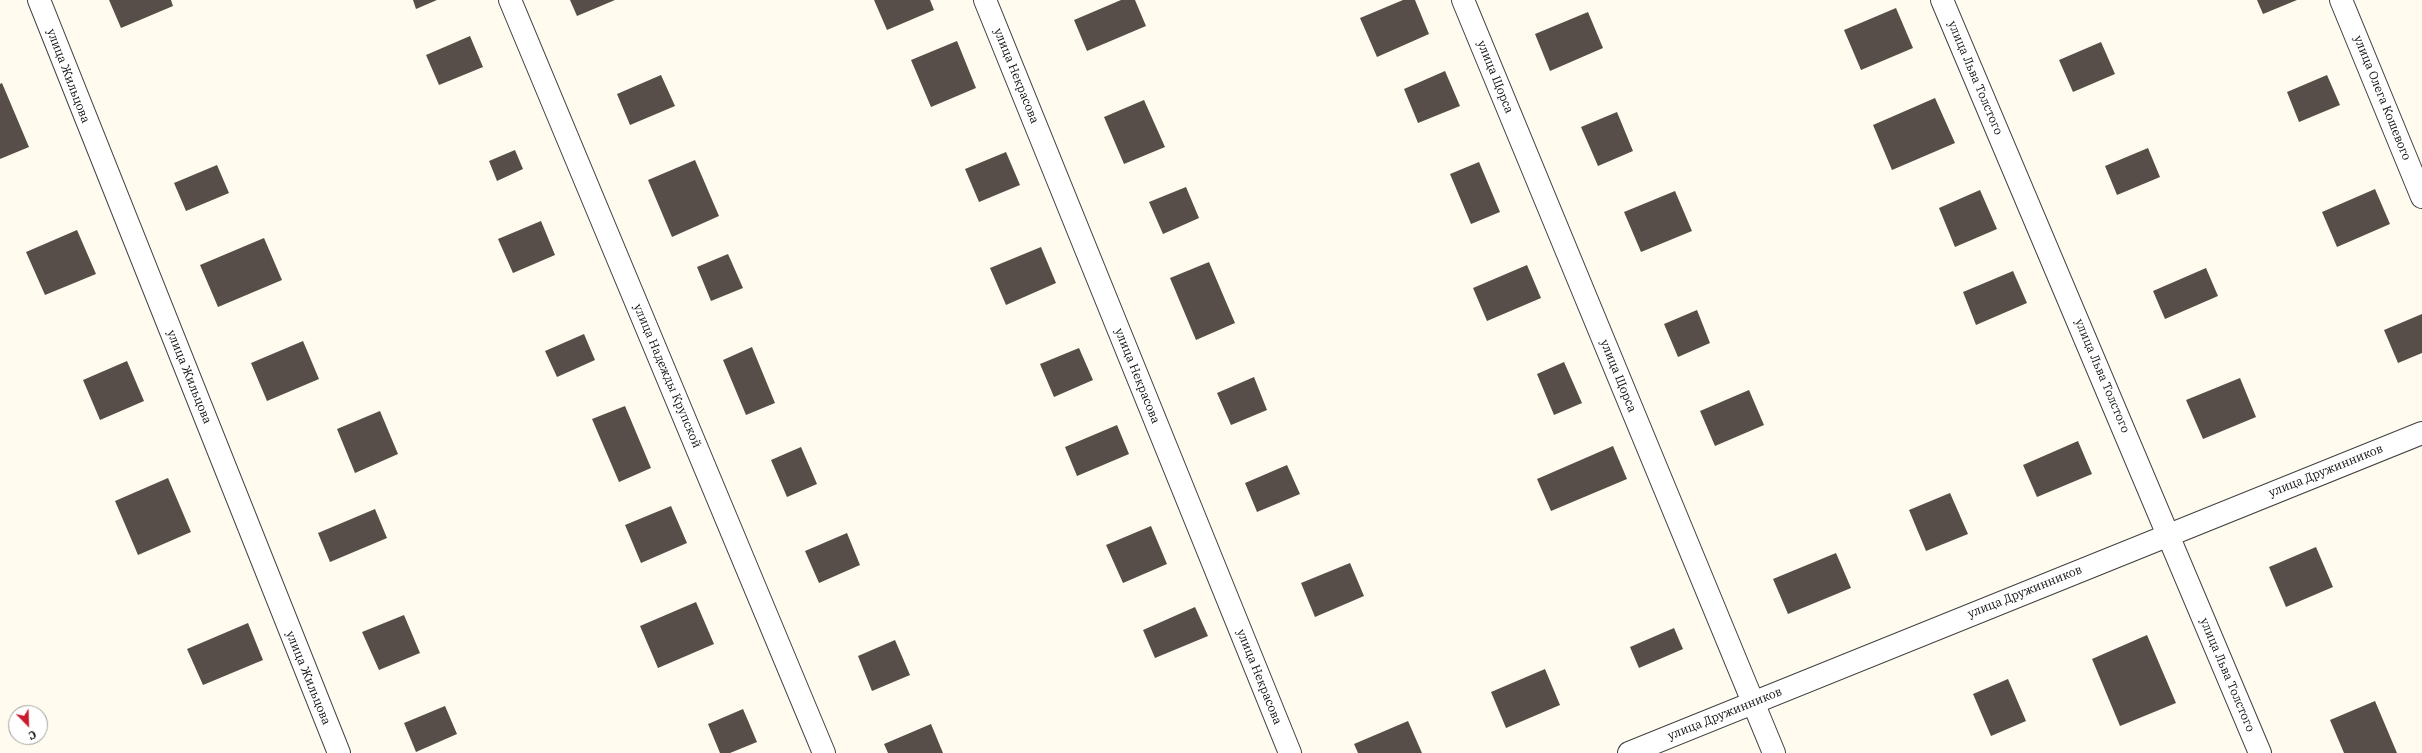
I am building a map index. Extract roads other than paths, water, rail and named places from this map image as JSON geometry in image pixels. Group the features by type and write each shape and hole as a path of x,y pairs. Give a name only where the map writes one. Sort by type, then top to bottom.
{"street":[{"name":"улица Жильцова","path":"39,0 339,753"},
{"name":"улица Надежды Крупской","path":"510,0 824,753"},
{"name":"улица Некрасова","path":"985,0 1290,753"},
{"name":"улица Щорса","path":"1463,0 1774,753"},
{"name":"улица Льва Толстого","path":"1942,0 2260,753"},
{"name":"улица Олега Кошевого","path":"2341,0 2422,197"},
{"name":"улица Дружинников","path":"1629,753 2168,534 2422,433"}]}
